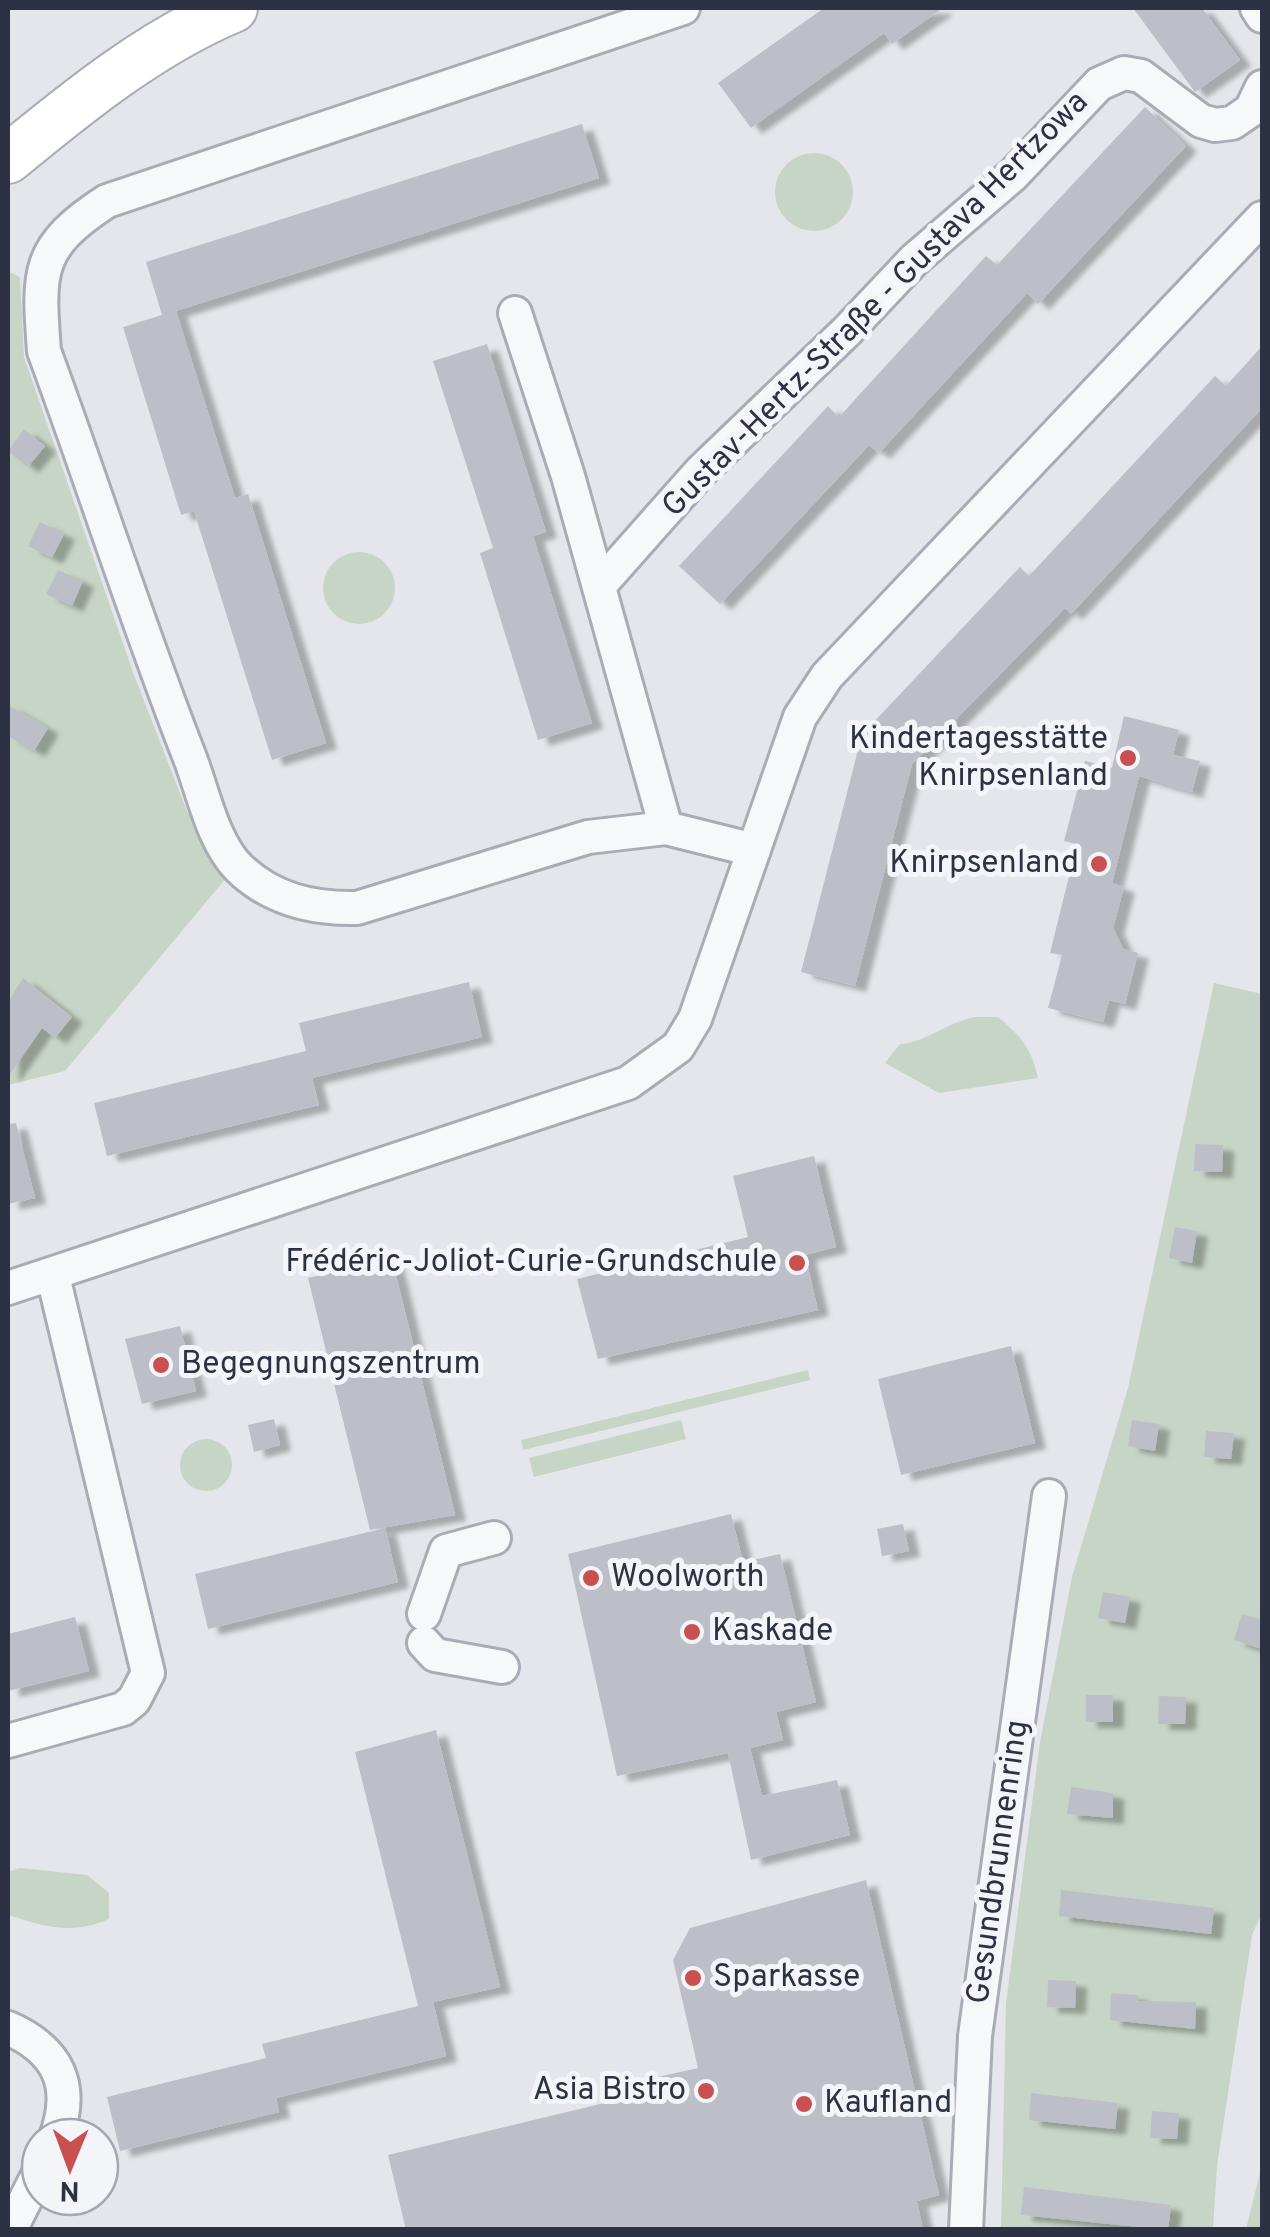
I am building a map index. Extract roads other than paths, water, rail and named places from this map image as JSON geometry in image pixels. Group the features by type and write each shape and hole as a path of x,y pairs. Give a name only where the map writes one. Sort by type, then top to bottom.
{"street":[{"path":"8,159 71,106 200,22 233,8"},
{"path":"683,8 542,52 107,201 57,238 44,259 40,295 44,350 163,690 221,838 236,866 264,888 324,909 357,908 588,837 666,828 754,850"},
{"path":"1256,8 1262,16"},
{"name":"Gustav-Hertz-Straße - Gustava Hertzowa","path":"600,585 700,472 847,332 914,260 1013,175 1099,84 1124,73 1141,76 1201,121 1215,126 1232,123 1251,110 1262,87"},
{"path":"8,1288 628,1083 678,1047 695,1019 800,716 827,676 1262,218"},
{"path":"515,313 600,585 666,828"},
{"path":"8,1742 123,1710 134,1700 148,1673 53,1276"},
{"name":"Gesundbrunnenring","path":"966,2230 975,2036 1048,1496"},
{"path":"494,1538 446,1551 424,1629 436,1655 502,1668"},
{"path":"8,2028 31,2038 52,2057 64,2079 62,2117"}],"place":[{"name":"Kindertagesstätte Knirpsenland","path":"1128,758"},
{"name":"Knirpsenland","path":"1099,864"},
{"name":"Frédéric-Joliot-Curie-Grundschule","path":"797,1263"},
{"name":"Begegnungszentrum","path":"161,1365"},
{"name":"Woolworth","path":"591,1578"},
{"name":"Kaskade","path":"692,1632"},
{"name":"Sparkasse","path":"693,1978"},
{"name":"Asia Bistro","path":"706,2091"},
{"name":"Kaufland","path":"804,2104"}]}
